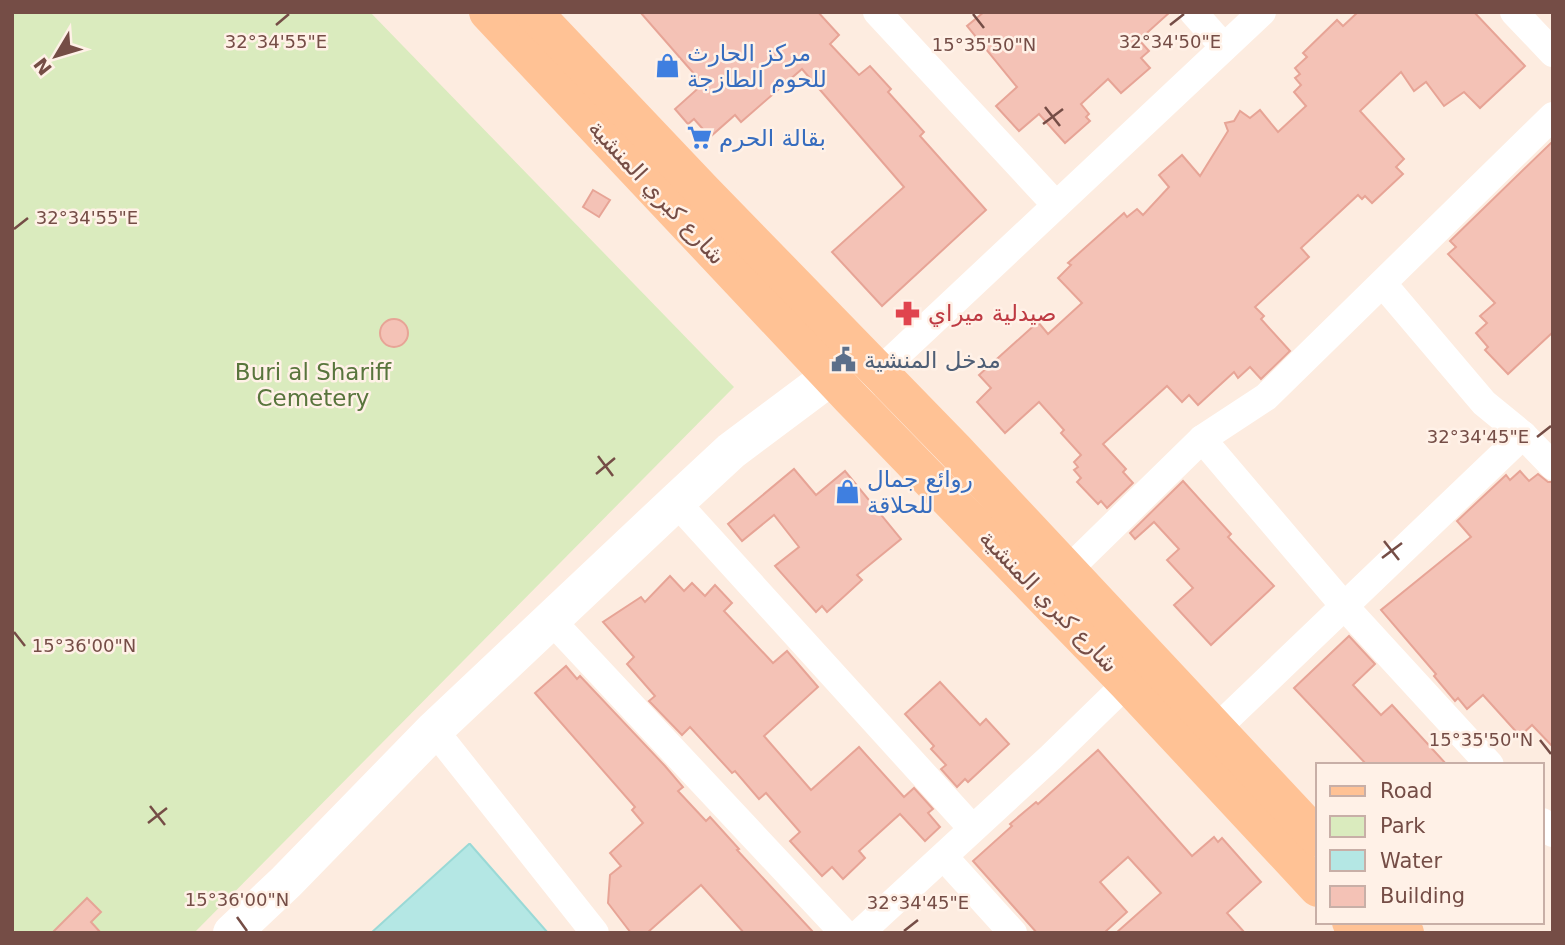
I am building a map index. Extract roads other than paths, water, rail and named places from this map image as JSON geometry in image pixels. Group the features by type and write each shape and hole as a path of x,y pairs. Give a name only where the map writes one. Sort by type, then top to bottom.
{"main road":[{"name":"شارع كبري المنشية","path":"488,12 856,375 1068,570 1316,836"},
{"name":"شارع كبري المنشية","path":"533,12 703,191 856,375 1127,683 1316,886"},
{"path":"232,933 286,882 435,730 731,451 856,375"}],"street":[{"path":"877,12 1056,205"},
{"path":"1193,12 1224,47"},
{"path":"856,375 1056,205 1262,12"},
{"path":"1514,12 1553,53"},
{"path":"1068,570 1202,439 1266,397 1553,116"},
{"path":"1383,284 1485,403 1523,435 1553,466"},
{"path":"1217,728 1523,435"},
{"path":"1202,439 1345,607 1488,763"},
{"path":"676,502 972,828"},
{"path":"552,621 844,933"},
{"path":"860,933 1127,683"},
{"path":"435,730 595,933"},
{"path":"944,857 1013,933"}],"water":[{"path":"469,844 548,933 371,933"}],"place":[{"name":"مركز الحارث للحوم الطازجة","path":"667,66"},
{"name":"بقالة الحرم","path":"699,138"},
{"name":"صيدلية ميراي","path":"908,313"},
{"name":"مدخل المنشية","path":"844,360"},
{"name":"روائع جمال للحلاقة","path":"847,492"}],"park label":[{"name":"Buri al Shariff Cemetery","path":"313,385"}]}
